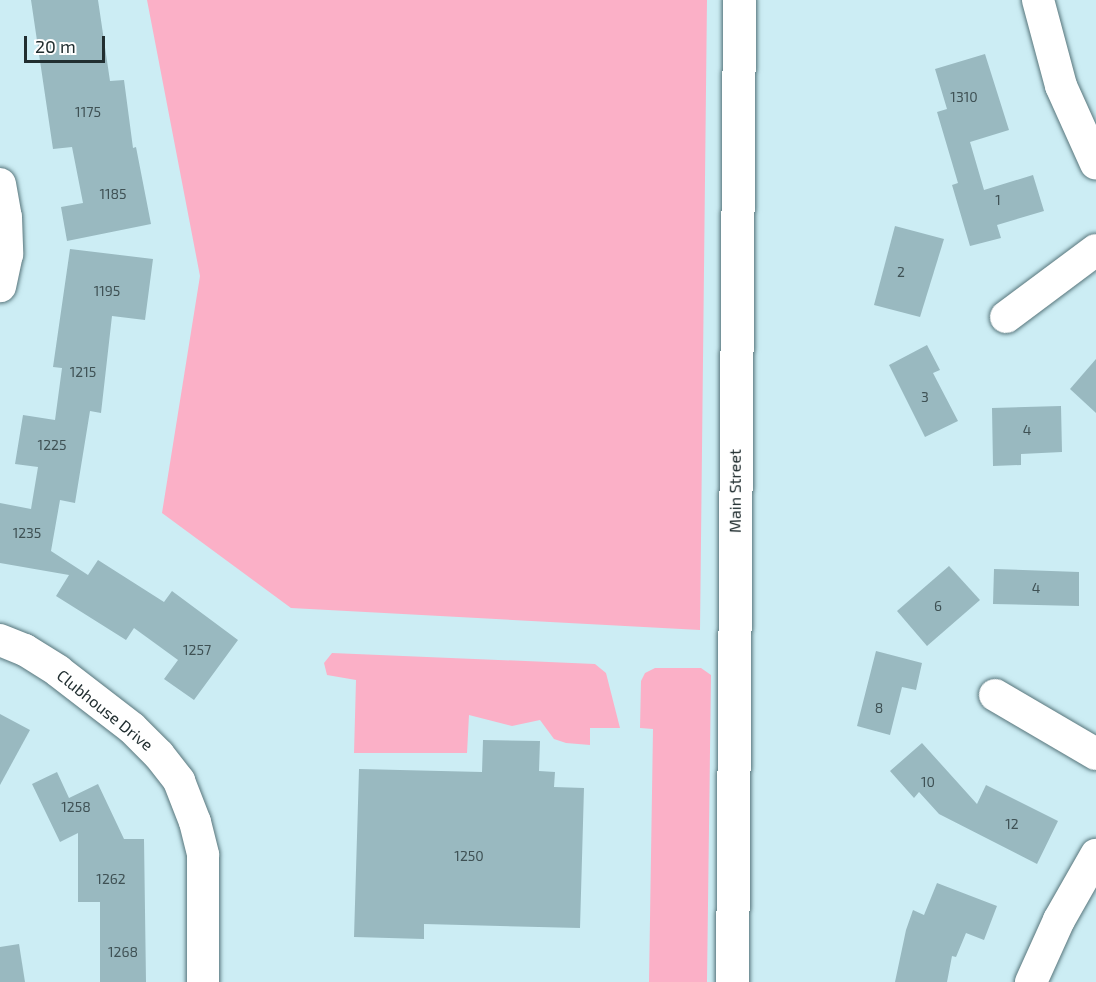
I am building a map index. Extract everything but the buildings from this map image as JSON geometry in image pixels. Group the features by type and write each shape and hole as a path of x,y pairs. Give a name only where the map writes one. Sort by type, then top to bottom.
{"main road":[{"name":"Main Street","path":"732,982 739,0"}],"street":[{"path":"1038,0 1061,86 1096,164"},
{"path":"0,184 6,217 7,254 0,286"},
{"path":"1006,317 1096,250"},
{"name":"Clubhouse Drive","path":"0,640 25,650 58,671 132,729 159,755 178,781 195,822 203,855 203,982"},
{"path":"995,695 1096,754"},
{"path":"1031,982 1059,920 1096,855"}],"shaded area":[{"path":"147,0 707,0 700,630 291,608 162,513 200,276"},
{"path":"332,653 595,664 606,673 620,728 590,728 590,745 566,743 554,739 540,720 512,726 469,715 467,753 354,753 356,680 327,675 324,663"},
{"path":"655,668 701,668 711,675 707,982 649,982 653,729 640,728 641,681 645,673"}]}
